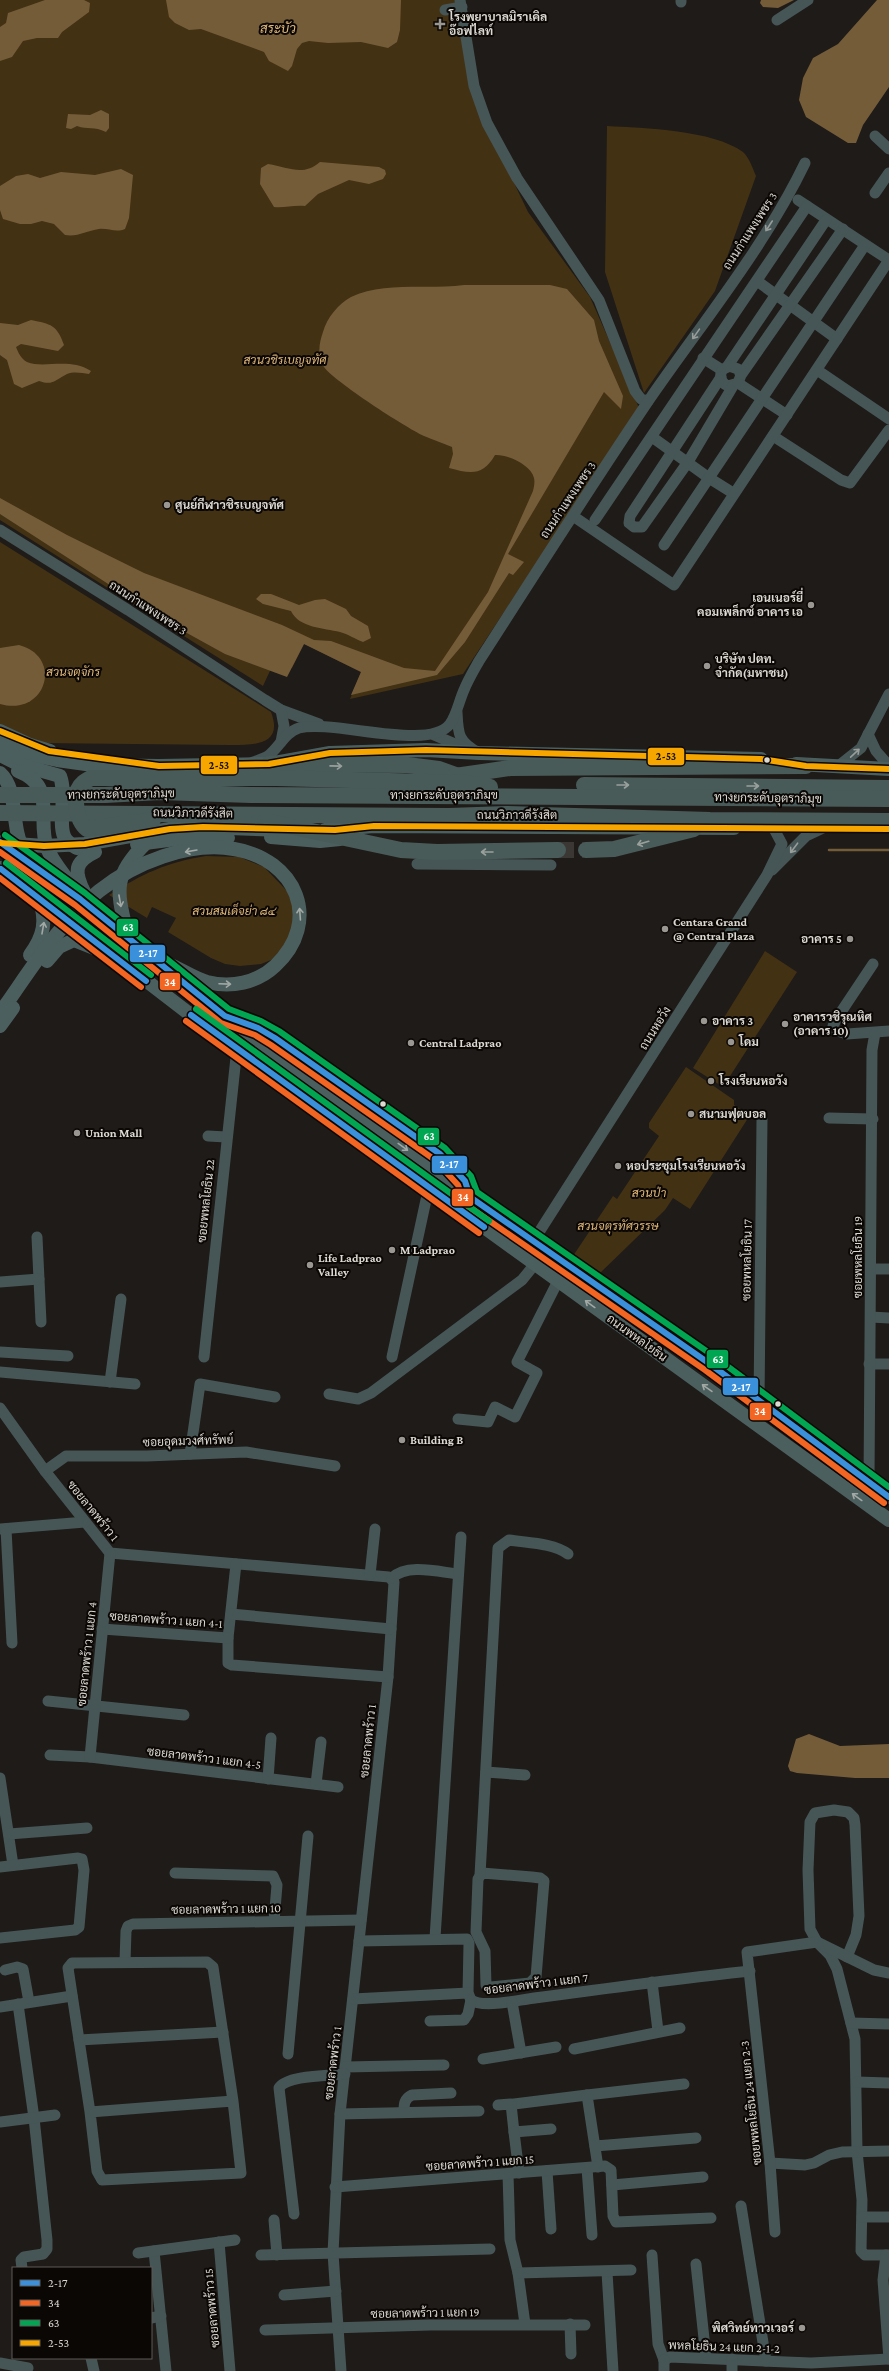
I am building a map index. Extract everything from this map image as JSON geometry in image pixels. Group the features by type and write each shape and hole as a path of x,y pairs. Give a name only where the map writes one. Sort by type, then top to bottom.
{"highway":[{"path":"224,765 272,771 465,783 490,787"},
{"path":"374,826 326,821 154,820 87,829 82,826 78,817 78,790 92,771 272,771 407,765 439,769 470,780 622,774 723,773 889,780"},
{"path":"160,792 268,786 404,782 510,768 806,766"},
{"path":"0,787 490,787 681,785 889,788"},
{"name":"ทางยกระดับอุตราภิมุข","path":"0,795 105,795 160,792 251,795 889,799"},
{"name":"ทางยกระดับอุตราภิมุข","path":"0,804 889,810"},
{"name":"ถนนวิภาวดีรังสิต","path":"0,814 226,813 625,816 710,820 889,821"},
{"path":"0,814 70,818 258,820 401,850 436,852 558,850"},
{"path":"470,826 625,816"},
{"path":"586,850 614,849 694,828"}],"main road":[{"path":"0,731 30,745 49,751 159,766"},
{"path":"0,744 18,752 92,771 159,766 247,765 272,771 349,751 426,750 479,753 761,759 806,766 889,768"},
{"path":"0,755 37,774 42,791 44,836 47,846 51,857 80,899"},
{"path":"0,762 37,774 60,776 64,790 63,835 69,843 77,848 95,852"},
{"path":"64,790 74,781 92,771"},
{"path":"0,773 10,786 16,830 32,864"},
{"name":"ถนนวิภาวดีรังสิต","path":"0,843 44,846 86,844 170,829 203,827 335,830 374,826 889,828"},
{"path":"98,914 77,877 79,863 83,858 95,852 146,843 201,838 285,837 320,841 363,837 409,826"},
{"path":"285,837 335,830"},
{"name":"ถนนพหลโยธิน","path":"0,843 80,899 225,1016 470,1197 534,1240 740,1387 889,1497"},
{"path":"128,938 119,884 126,866 146,843"},
{"path":"0,1013 57,933 87,902 112,882 141,866 184,852 211,847 235,849 257,856 281,872 295,891 299,908 299,928 295,942 280,961 257,979 229,984 206,982 150,956"},
{"name":"ถนนพหลโยธิน","path":"0,868 6,875 39,898 113,956 237,1048 889,1520"},
{"path":"0,996 42,936 45,923 39,898"},
{"path":"0,1026 59,946 74,940 113,956"},
{"path":"31,953 41,954 44,958 44,965"},
{"path":"728,1402 740,1387"},
{"path":"783,1442 794,1428"}],"street":[{"path":"777,20 808,0"},
{"path":"445,10 461,4 474,86 487,123 517,178 593,291 635,391 641,399 648,401"},
{"path":"876,136 889,149"},
{"path":"595,520 652,437 703,358 757,281 799,200 805,163"},
{"path":"875,192 889,173"},
{"path":"573,516 674,584 889,260 826,220 799,200"},
{"name":"ถนนกำแพงเพชร 3","path":"247,765 268,755 292,731 300,728 329,728 371,733 434,735 446,728 457,711 463,691 479,660 648,401 717,304 799,200"},
{"path":"826,220 723,371 630,516 629,523 634,527 642,527 688,462 737,381 843,230"},
{"path":"664,545 764,399 865,245"},
{"path":"757,281 791,306 815,321 837,339"},
{"path":"703,358 723,371"},
{"path":"723,371 736,367 737,381"},
{"path":"817,370 889,419"},
{"path":"723,371 724,383 737,381 787,415"},
{"path":"773,436 840,480 850,483 889,430"},
{"path":"652,437 709,478 733,493"},
{"name":"ถนนกำแพงเพชร 3","path":"0,530 281,710 329,728"},
{"path":"837,767 856,754 889,694"},
{"path":"280,742 284,726 281,710"},
{"path":"457,711 459,731 463,742 479,753"},
{"path":"868,734 876,751 889,768"},
{"path":"434,735 452,744 479,753"},
{"name":"ถนนหอวัง","path":"534,1240 767,875 782,844 774,827"},
{"path":"767,875 792,851 799,841 814,830 825,827"},
{"path":"417,864 550,865"},
{"path":"873,964 833,1026 834,1030 840,1032 875,1033 889,1031"},
{"name":"ซอยพหลโยธิน 19","path":"869,1482 873,1118 872,1050 875,1033"},
{"name":"ซอยพหลโยธิน 22","path":"204,1357 226,1137 237,1048"},
{"path":"829,1118 873,1118"},
{"name":"ซอยพหลโยธิน 17","path":"759,1402 762,1119"},
{"path":"208,1136 226,1137"},
{"path":"392,1357 426,1200 432,1189"},
{"path":"37,1237 41,1322"},
{"path":"329,1394 358,1399 371,1393 522,1280 535,1264"},
{"path":"871,1269 889,1269"},
{"path":"0,1282 39,1279"},
{"path":"458,1419 488,1422 495,1407 514,1417 537,1373 517,1362 558,1281"},
{"path":"110,1382 121,1299"},
{"path":"871,1317 889,1318"},
{"path":"0,1352 68,1356"},
{"path":"870,1364 889,1364"},
{"path":"0,1372 135,1384"},
{"path":"190,1454 200,1384 275,1397"},
{"name":"ซอยลาดพร้าว 1","path":"0,1408 45,1471 110,1553 370,1575 392,1578 395,1585 386,1720 361,1920 340,2114 335,2187 333,2253 341,2371"},
{"name":"ซอยอุดมวงศ์ทรัพย์","path":"45,1471 66,1456 246,1452 335,1466"},
{"path":"12,1643 3,1529 85,1522"},
{"path":"370,1575 375,1529"},
{"path":"435,1938 461,1537"},
{"path":"480,1875 482,1873 526,1876 540,1878 544,1881 536,1977 530,1983 491,1988 486,1985 485,1951 476,1932 498,1548 509,1540 562,1549 568,1554"},
{"name":"ซอยลาดพร้าว 1 แยก 4","path":"90,1757 110,1553"},
{"path":"236,1564 227,1659 232,1665 388,1677"},
{"path":"392,1578 403,1570 458,1574"},
{"path":"231,1614 391,1629"},
{"name":"ซอยลาดพร้าว 1 แยก 4-1","path":"102,1629 228,1638"},
{"path":"48,1701 184,1715"},
{"path":"268,1779 271,1738"},
{"path":"316,1784 321,1742"},
{"name":"ซอยลาดพร้าว 1 แยก 4-5","path":"50,1755 90,1757 338,1787"},
{"path":"486,1772 525,1775"},
{"path":"0,1778 13,1865"},
{"path":"847,1957 858,1927 860,1904 855,1825 854,1818 848,1812 834,1810 815,1813 810,1822 809,1923 817,1942 830,1955 837,1969 855,2039 857,2082 857,2151 863,2254 888,2254 883,2280 888,2316 889,2359"},
{"path":"8,1834 87,1828"},
{"path":"288,2054 308,1836"},
{"path":"0,1867 78,1858 82,1859 84,1870 81,1922 75,1930 0,1938"},
{"path":"175,1873 273,1876 277,1885 274,1921"},
{"name":"ซอยลาดพร้าว 1 แยก 10","path":"125,1962 126,1931 128,1926 133,1924 361,1920"},
{"name":"ซอยลาดพร้าว 1 แยก 7","path":"359,1941 464,1937 468,1940 470,1997 480,2004 517,2001 652,1982 750,1971"},
{"path":"817,1942 878,1971 889,1973"},
{"name":"ซอยพหลโยธิน 24 แยก 2-3","path":"775,2232 770,2163 747,1952 817,1942"},
{"path":"125,1962 211,1964 215,1972 233,2101 241,2173 102,2180 97,2171 90,2112 68,1968 72,1963 125,1962"},
{"path":"5,1970 17,1967 23,1969 30,2002"},
{"path":"652,1982 658,2031"},
{"path":"519,1984 517,2001 521,2053"},
{"path":"0,2007 72,1996"},
{"path":"353,1999 470,1997 468,2014 464,2020 430,2021"},
{"path":"18,2004 34,2118 47,2249 43,2254 24,2257 21,2260 22,2267"},
{"path":"851,2024 889,2024"},
{"path":"574,2048 680,2028"},
{"path":"79,2040 223,2032"},
{"path":"483,2059 556,2047"},
{"path":"294,2214 279,2088 282,2083 291,2080 345,2071 444,2065"},
{"path":"857,2082 889,2082"},
{"path":"514,2104 684,2084"},
{"path":"404,2112 404,2102 412,2095 451,2093"},
{"path":"587,2095 598,2167 610,2168 613,2216 620,2224 711,2218"},
{"path":"90,2112 233,2101"},
{"path":"498,2105 510,2104 514,2132 510,2240 518,2273 525,2324"},
{"path":"340,2114 479,2111"},
{"path":"0,2122 55,2116"},
{"path":"514,2132 551,2129"},
{"path":"595,2146 696,2138"},
{"path":"770,2163 805,2165 814,2163 829,2155 857,2151 889,2151"},
{"name":"ซอยลาดพร้าว 1 แยก 15","path":"335,2187 598,2167"},
{"path":"586,2168 592,2234"},
{"path":"547,2171 551,2229"},
{"path":"612,2185 703,2177"},
{"path":"741,2206 766,2361"},
{"path":"862,2217 889,2217"},
{"path":"274,2220 277,2255"},
{"path":"138,2253 235,2240"},
{"name":"ซอยลาดพร้าว 15","path":"219,2242 230,2371"},
{"path":"261,2255 490,2249"},
{"path":"154,2251 156,2317 166,2371"},
{"name":"พหลโยธิน 24 แยก 2-1-2","path":"652,2255 658,2344 664,2360 670,2357 706,2357 811,2363 889,2359"},
{"path":"696,2264 706,2357"},
{"path":"518,2273 607,2272 631,2270"},
{"path":"607,2272 613,2371"},
{"path":"284,2294 336,2291"},
{"path":"570,2324 571,2354"},
{"name":"ซอยลาดพร้าว 1 แยก 19","path":"265,2330 585,2324"},
{"path":"91,2359 94,2371"},
{"path":"732,2359 732,2371"},
{"path":"664,2360 664,2371"},
{"path":"0,2363 28,2368"}],"green space":[{"name":"สวนวชิรเบญจทัศ","path":"0,0 461,0 473,97 528,212 590,297 639,408 463,674 350,699 361,672 304,644 292,668 275,660 263,686 0,520"},
{"path":"607,126 658,129 714,139 743,152 749,160 756,176 715,291 644,393 605,272"},
{"name":"สวนจตุจักร","path":"0,542 271,712 274,723 273,732 270,737 256,744 248,745 38,743 0,725"},
{"name":"สวนสมเด็จย่า ๘๔","path":"206,856 239,857 264,867 287,891 295,910 293,937 271,960 261,964 240,966 225,964 211,958 168,932 176,918 152,907 147,918 109,895 144,875 167,865"},
{"path":"765,951 797,972 723,1087 693,1068"},
{"path":"686,1067 734,1100 734,1105 750,1115 690,1209 673,1198 665,1210 599,1274 573,1256 613,1196 617,1199 659,1136 649,1128 649,1123"}],"water":[{"path":"45,0 84,0 90,3 89,12 62,32 58,38 37,38 23,41 12,57 0,61 0,27 6,23 8,13"},
{"name":"สระบัว","path":"166,0 401,0 400,30 397,42 388,48 361,42 328,43 309,41 302,43 297,49 292,66 288,71 269,61 264,52 201,29 189,30 175,23 169,17"},
{"path":"761,0 794,0 778,8 763,7 760,3"},
{"path":"877,0 889,0 889,87 863,125 856,143 848,143 806,117 799,100 803,78 813,58 838,44"},
{"path":"101,110 109,114 109,128 106,132 98,129 77,126 71,129 66,128 68,114 90,115"},
{"path":"320,162 379,167 385,170 386,174 383,179 369,184 349,180 318,194 305,206 274,207 260,184 261,168 268,164 301,170 314,167"},
{"path":"121,169 133,175 129,218 125,229 118,231 99,229 78,235 65,235 54,224 42,221 31,224 20,224 3,219 0,210 0,186 16,176 28,174 40,178 61,172 95,175"},
{"path":"550,285 567,289 594,320 599,341 623,396 621,409 604,392 508,554 524,562 513,575 509,573 465,642 437,675 351,695 361,672 304,644 287,677 225,654 167,622 0,514 0,498 67,535 144,573 282,625 314,640 331,641 404,668 435,671 488,592 533,491 534,478 532,473 524,465 512,458 500,455 495,455 486,467 476,472 449,468 453,454 452,447 415,431 355,393 324,367 320,358 319,350 325,327 330,317 337,307 351,297 364,292 392,287"},
{"path":"31,320 48,324 56,329 64,345 58,351 21,344 16,347 23,359 34,364 66,364 83,367 91,371 89,374 78,372 70,373 51,383 39,381 22,388 14,384 7,360 0,355 0,323 18,325"},
{"path":"261,594 271,594 299,605 315,600 325,599 346,609 351,616 368,626 371,638 363,642 343,633 306,624 295,617 291,611 263,604 256,599"},
{"path":"19,645 33,652 41,661 45,672 44,684 38,694 29,702 16,706 0,704 0,648"},
{"path":"809,1734 840,1746 889,1744 889,1778 855,1778 797,1773 790,1771 788,1766 796,1739"}],"waterway":[{"path":"829,850 889,850"}],"tunnel":[{"path":"558,850 586,850"}],"transit line":[{"name":"2-53","path":"0,731 49,751 159,766 269,764 330,753 426,750 761,759 806,766 889,769"},
{"name":"2-53","path":"0,843 44,846 85,844 170,829 203,827 335,830 374,826 889,829"},
{"name":"63","path":"5,835 85,893 229,1009 261,1021 279,1031 445,1148 471,1176 477,1192 715,1357 889,1487"},
{"name":"2-17","path":"0,842 80,899 225,1016 258,1028 275,1038 440,1154 465,1181 470,1197 710,1364 889,1497"},
{"name":"34","path":"0,852 75,905 221,1023 255,1035 271,1045 435,1160 458,1185 465,1204 705,1370 884,1503"},
{"name":"63","path":"6,863 151,975"},
{"name":"2-17","path":"1,869 146,981"},
{"name":"34","path":"0,878 141,987"},
{"name":"63","path":"196,1009 489,1221"},
{"name":"2-17","path":"191,1015 484,1227"},
{"name":"34","path":"186,1021 479,1233"}],"place":[{"name":"โรงพยาบาลมิราเคิล อ๊อฟไลท์","path":"440,24"},
{"name":"ศูนย์กีฬาวชิรเบญจทัศ","path":"167,505"},
{"name":"เอนเนอร์ยี่ คอมเพล็กซ์ อาคาร เอ","path":"811,605"},
{"name":"บริษัท ปตท. จำกัด(มหาชน)","path":"707,666"},
{"name":"Centara Grand @ Central Plaza","path":"665,929"},
{"name":"อาคาร 5","path":"850,939"},
{"name":"อาคาร 3","path":"704,1021"},
{"name":"อาคารวชิรุณหิศ (อาคาร 10)","path":"785,1024"},
{"name":"โดม","path":"731,1042"},
{"name":"Central Ladprao","path":"411,1043"},
{"name":"โรงเรียนหอวัง","path":"711,1081"},
{"name":"สนามฟุตบอล","path":"691,1114"},
{"name":"Union Mall","path":"77,1133"},
{"name":"หอประชุมโรงเรียนหอวัง","path":"618,1166"},
{"name":"M Ladprao","path":"392,1250"},
{"name":"Life Ladprao Valley","path":"310,1265"},
{"name":"Building B","path":"402,1440"},
{"name":"พิศวิทย์ทาวเวอร์","path":"802,2328"}],"park label":[{"name":"สวนป่า","path":"649,1193"},
{"name":"สวนจตุรทัศวรรษ","path":"618,1226"}]}
